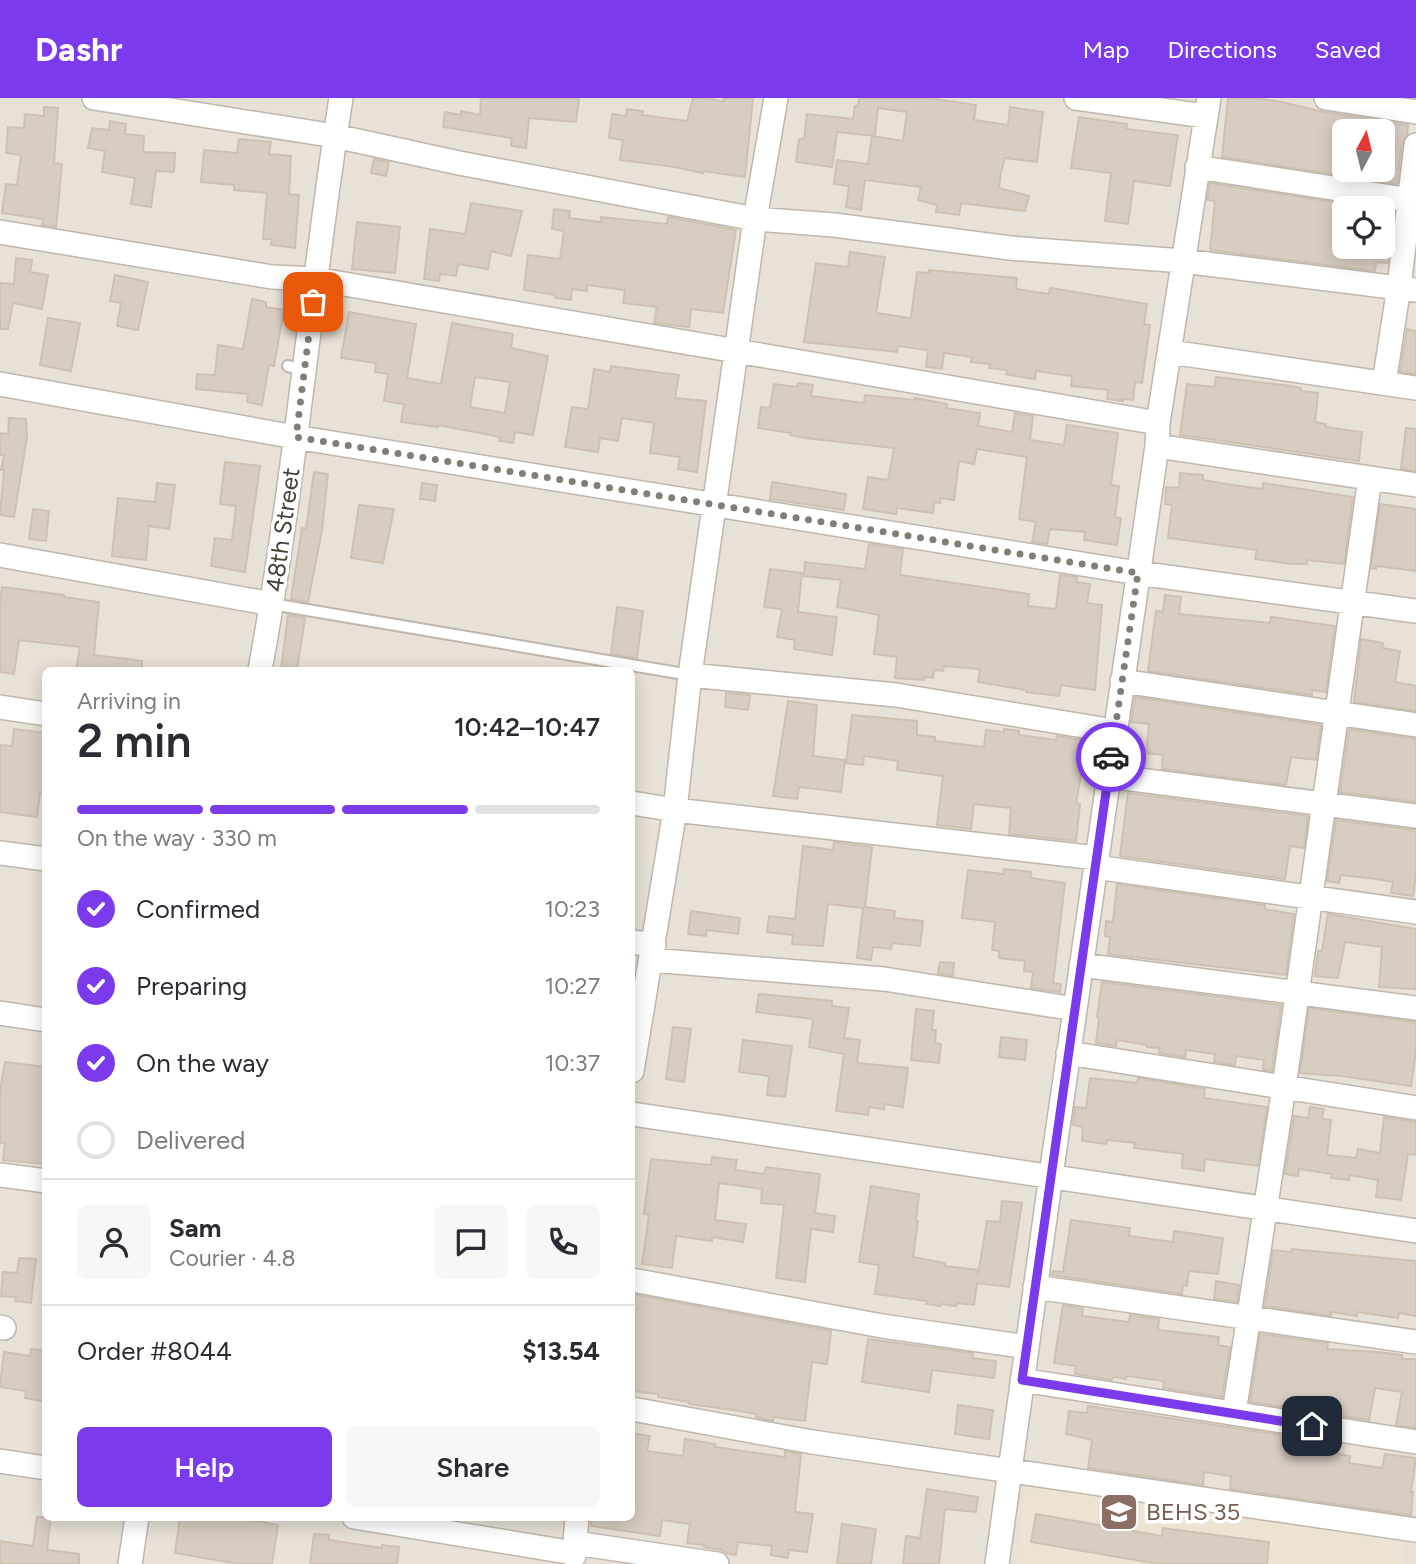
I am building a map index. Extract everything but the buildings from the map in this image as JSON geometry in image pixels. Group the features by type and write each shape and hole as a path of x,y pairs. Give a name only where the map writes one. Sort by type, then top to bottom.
{"street":[{"path":"94,98 335,136 459,163 755,219 834,225 1010,248 1183,261 1407,288"},
{"name":"48th Street","path":"261,667 296,437 296,369 315,279 341,98"},
{"path":"635,1043 645,949 675,810 690,675 755,219 776,98"},
{"path":"997,1564 1114,731 1207,107 1076,98"},
{"path":"1326,98 1416,112"},
{"path":"1384,383 1407,288 1416,145"},
{"path":"1197,167 1413,201"},
{"path":"0,232 272,277 315,279 737,351 1416,485"},
{"path":"1170,352 1416,388"},
{"path":"0,384 296,437 1138,573 1416,611"},
{"path":"1234,1413 1284,1087 1370,478"},
{"path":"0,555 272,604"},
{"path":"690,675 896,695 1114,731"},
{"path":"1122,681 1416,725"},
{"path":"0,707 42,713"},
{"path":"1108,776 1416,816"},
{"path":"635,803 1096,863 1416,912"},
{"path":"0,853 42,858"},
{"path":"645,949 884,979 1075,1009"},
{"path":"1081,965 1416,1008"},
{"path":"0,1013 42,1019"},
{"path":"1069,1053 1416,1108"},
{"path":"635,1114 1416,1231"},
{"path":"0,1175 42,1180"},
{"path":"635,1281 882,1326 1027,1347"},
{"path":"1035,1287 1416,1342"},
{"path":"1022,1380 1416,1443"},
{"path":"635,1410 812,1442 1416,1530"},
{"path":"0,1461 42,1467"},
{"path":"130,1564 136,1521"},
{"path":"378,1521 574,1553 717,1564"},
{"path":"574,1553 577,1521"}],"lane":[{"path":"272,604 690,675"}],"shaded area":[{"path":"0,98 1416,98 1416,1564 0,1564"},
{"name":"BEHS 35","path":"1026,1481 1406,1543 1403,1564 1016,1564"}],"way so far":[{"path":"313,302 296,437 1138,573 1111,757"}],"place":[{"name":"BEHS 35","path":"1119,1512"}],"route":[{"path":"1111,757 1022,1380 1312,1426"}]}
